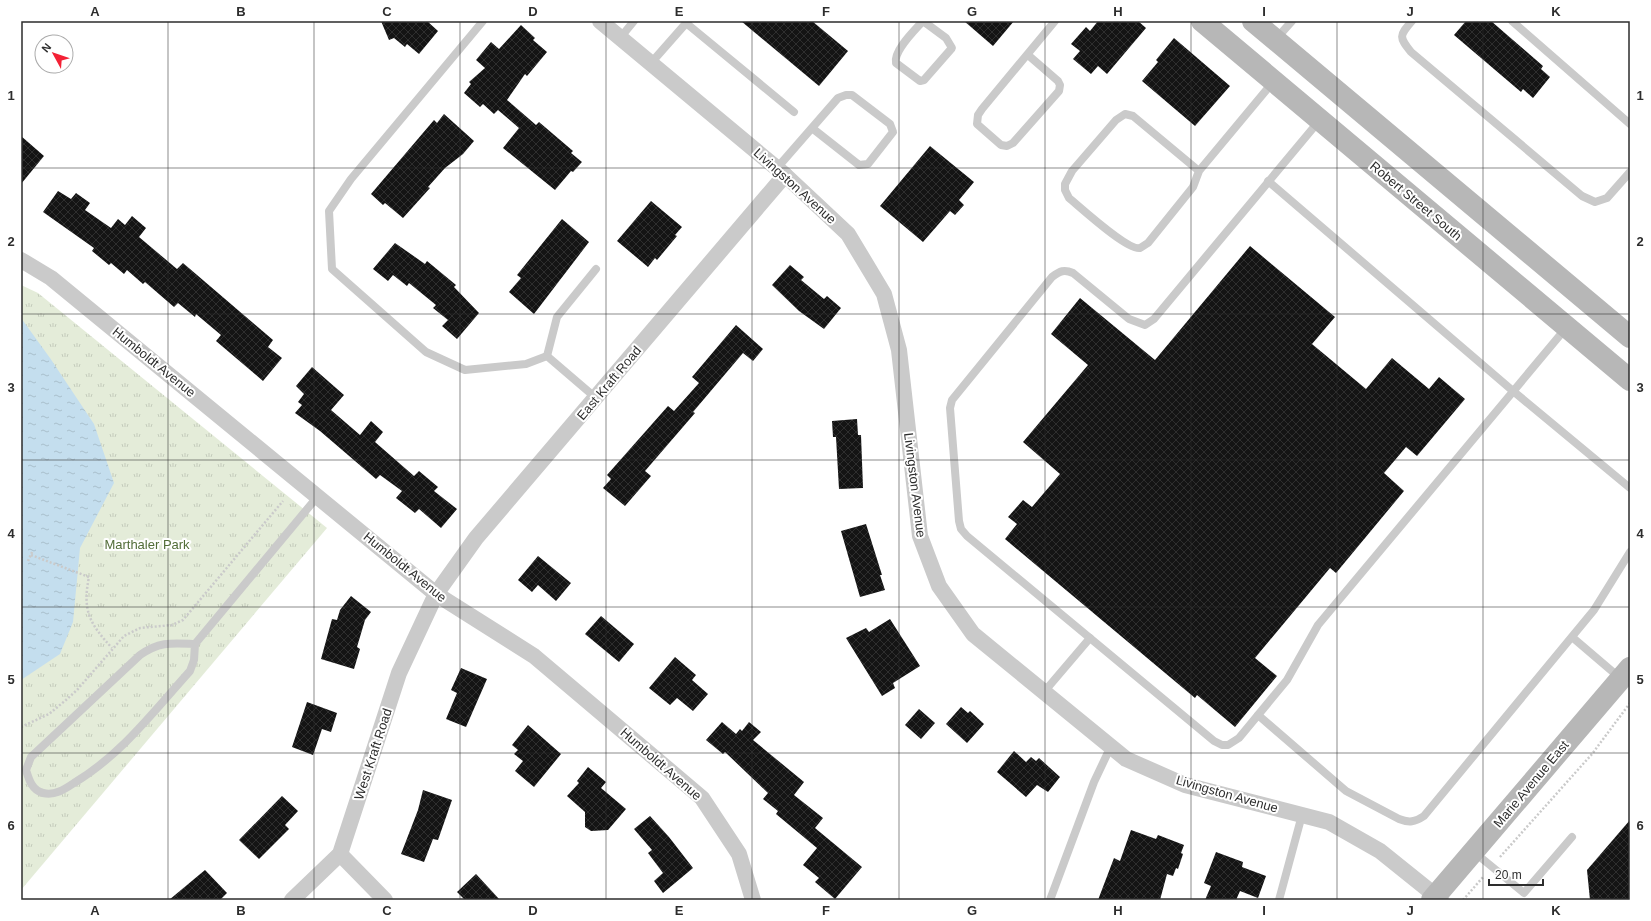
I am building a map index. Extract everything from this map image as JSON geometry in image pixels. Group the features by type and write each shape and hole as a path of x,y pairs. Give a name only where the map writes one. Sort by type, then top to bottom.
{"main road":[{"name":"Robert Street South","path":"1202,21 1630,380"},
{"path":"1257,22 1276,40 1630,337"},
{"name":"Marie Avenue East","path":"1437,898 1473,852 1625,674"}],"street":[{"name":"Livingston Avenue","path":"600,21 781,172 848,234 884,294 899,350 920,536 939,586 973,634 1126,759 1185,785 1329,822 1380,851 1437,898"},
{"name":"East Kraft Road","path":"436,594 476,538 596,398 781,172"},
{"name":"Humboldt Avenue","path":"21,260 51,278 436,594 534,656 702,798 739,854 753,900"},
{"name":"West Kraft Road","path":"292,900 340,854 399,673 436,594"},
{"path":"340,854 385,900"}],"lane":[{"path":"483,21 351,179 329,211 332,269 426,352 466,370 526,364 546,356"},
{"path":"620,38 634,21"},
{"path":"923,21 946,38 952,48 924,80 920,81 896,63 895,58 898,51 923,21"},
{"path":"1028,54 1058,81 1060,85 1059,91 1013,143 1007,146 1001,145 977,124 978,116 1028,54 1055,21"},
{"path":"1276,40 1292,21"},
{"path":"1412,21 1402,35 1402,41 1412,52 1582,196 1595,202 1607,198 1630,172"},
{"path":"1512,21 1630,124"},
{"path":"651,63 687,22 794,112"},
{"path":"1199,171 1133,116 1125,114 1116,120 1072,171 1065,184 1065,190 1069,198 1123,242 1140,248 1148,243 1194,187 1199,171 1274,81"},
{"path":"781,172 812,128 838,98 846,95 852,95 890,124 893,132 868,164 859,165 812,128"},
{"path":"1320,120 1154,319 1145,325 1129,319 1073,273 1066,270 1059,272 1052,277 952,400 950,408 958,521 961,529 1090,638 1214,741 1222,745 1228,745 1234,742 1287,680 1318,625 1567,327"},
{"path":"1268,182 1630,488"},
{"path":"546,356 556,317 596,269"},
{"path":"546,356 596,398"},
{"path":"195,644 167,643 151,647 140,656 31,757 26,770 31,784 43,793 57,793 92,772 120,749 190,671 194,660 195,644 318,496"},
{"path":"1258,715 1346,790 1399,819 1406,822 1416,821 1424,816 1594,610 1630,552"},
{"path":"1572,637 1625,674"},
{"path":"1044,692 1090,638"},
{"path":"1050,900 1094,782 1111,746"},
{"path":"1278,900 1302,815"},
{"path":"1473,852 1524,893 1572,837"}],"path":[{"path":"21,727 49,714 66,700 77,690 124,636 140,628 172,625 183,620 283,501"},
{"path":"28,561 33,550"},
{"path":"31,555 89,577 86,590 86,605 90,621 101,636 113,648"},
{"path":"1463,900 1592,754 1630,703"}],"green space":[{"name":"Marthaler Park","path":"21,285 38,293 327,528 21,890"}],"water":[{"path":"21,318 94,424 114,483 80,548 73,622 60,654 21,680"}],"building":[{"path":"381,21 427,21 438,31 419,54 407,44 405,47 394,38 389,40"},
{"path":"741,21 812,21 848,51 819,86"},
{"path":"964,21 1014,21 993,46"},
{"path":"1098,21 1138,21 1146,28 1107,74 1098,66 1091,74 1073,59 1080,51 1071,44 1086,27 1090,31"},
{"path":"1466,21 1491,21 1543,66 1541,69 1550,77 1533,98 1523,89 1521,92 1454,35"},
{"path":"521,25 535,38 533,40 547,52 527,76 525,74 507,100 536,125 539,122 573,151 571,153 582,162 573,172 571,171 555,190 503,148 519,128 498,110 494,114 483,104 480,107 464,93 471,84 469,82 485,68 476,60 491,42 499,49"},
{"path":"1174,38 1230,86 1195,126 1142,81 1158,62 1156,60"},
{"path":"444,114 474,141 463,154 445,168 428,187 430,188 403,218 385,203 383,205 371,194 434,120 437,123"},
{"path":"21,136 44,156 21,184"},
{"path":"930,146 974,182 959,200 964,205 955,215 950,211 923,242 880,206"},
{"path":"58,191 71,199 76,193 90,203 85,210 111,228 118,219 125,225 132,216 146,228 139,237 177,269 183,263 273,340 268,347 282,358 263,381 216,341 221,335 196,314 195,317 178,303 174,307 145,282 143,284 127,270 124,274 111,263 109,265 92,251 94,248 43,212"},
{"path":"651,201 682,227 675,235 677,236 657,260 655,258 648,267 617,241"},
{"path":"562,219 589,242 534,314 509,292 521,278 517,275"},
{"path":"395,243 425,264 427,261 456,285 454,287 479,313 457,339 442,326 448,320 433,308 436,305 409,283 407,286 393,275 388,281 373,269"},
{"path":"1250,246 1335,317 1312,344 1366,389 1392,358 1429,389 1439,377 1465,399 1417,456 1406,447 1384,473 1404,491 1336,573 1330,568 1255,658 1277,676 1235,727 1197,695 1195,698 1005,539 1017,524 1008,517 1023,500 1032,507 1060,474 1023,442 1088,365 1051,334 1080,298 1155,360"},
{"path":"790,265 804,277 801,280 824,299 827,296 841,308 824,329 799,311 772,285"},
{"path":"736,325 763,349 753,361 743,353 693,412 695,413 645,471 651,476 625,506 603,488 611,479 607,475 668,406 674,411 699,383 692,377"},
{"path":"312,367 344,395 331,410 360,435 371,421 383,432 375,442 414,476 419,471 438,487 434,491 457,509 441,528 419,509 415,513 396,498 402,491 380,475 376,479 320,431 295,413 302,405 298,402 304,394 296,386"},
{"path":"857,419 858,435 861,435 863,488 839,489 836,437 833,437 832,421"},
{"path":"866,524 882,575 880,575 885,590 860,597 841,531"},
{"path":"538,556 571,583 556,601 538,585 532,592 518,580"},
{"path":"351,596 371,612 365,620 357,647 360,649 354,669 321,659 332,619 337,620 340,610"},
{"path":"601,616 634,644 619,662 585,634"},
{"path":"890,619 920,666 893,683 895,688 882,696 846,638 866,628 869,632"},
{"path":"675,657 696,675 692,680 708,694 693,711 677,698 670,705 649,688"},
{"path":"461,668 487,679 466,727 446,719 457,693 451,690"},
{"path":"307,702 337,713 331,732 322,729 313,755 292,747"},
{"path":"961,707 968,713 970,711 984,724 967,743 946,724"},
{"path":"919,709 935,723 921,739 905,725"},
{"path":"722,722 736,734 740,729 742,731 749,722 761,732 753,740 804,782 794,795 823,818 815,828 862,867 835,899 815,882 819,878 803,865 817,848 776,814 778,811 763,799 768,793 725,752 723,754 706,740"},
{"path":"528,725 561,754 534,787 515,771 523,761 514,754 518,750 512,745"},
{"path":"1014,751 1026,762 1031,757 1036,761 1039,758 1060,777 1048,792 1037,785 1026,797 997,772"},
{"path":"588,767 606,782 601,788 626,809 608,830 591,831 585,827 585,812 567,796 579,783 577,781"},
{"path":"423,790 452,800 438,840 433,839 424,862 401,854 418,810"},
{"path":"282,796 298,811 285,825 289,829 259,859 239,840"},
{"path":"650,816 669,837 693,868 663,893 654,881 663,873 648,853 652,850 634,829"},
{"path":"1630,820 1630,900 1590,900 1587,870"},
{"path":"1131,830 1156,839 1158,835 1184,845 1181,853 1183,854 1178,869 1176,868 1173,876 1167,874 1160,900 1098,900 1114,858 1120,861"},
{"path":"1216,852 1243,862 1242,867 1266,876 1258,898 1240,891 1236,900 1205,900 1211,886 1204,883"},
{"path":"205,870 227,893 220,900 169,900"},
{"path":"476,874 500,900 465,900 457,892"}]}
